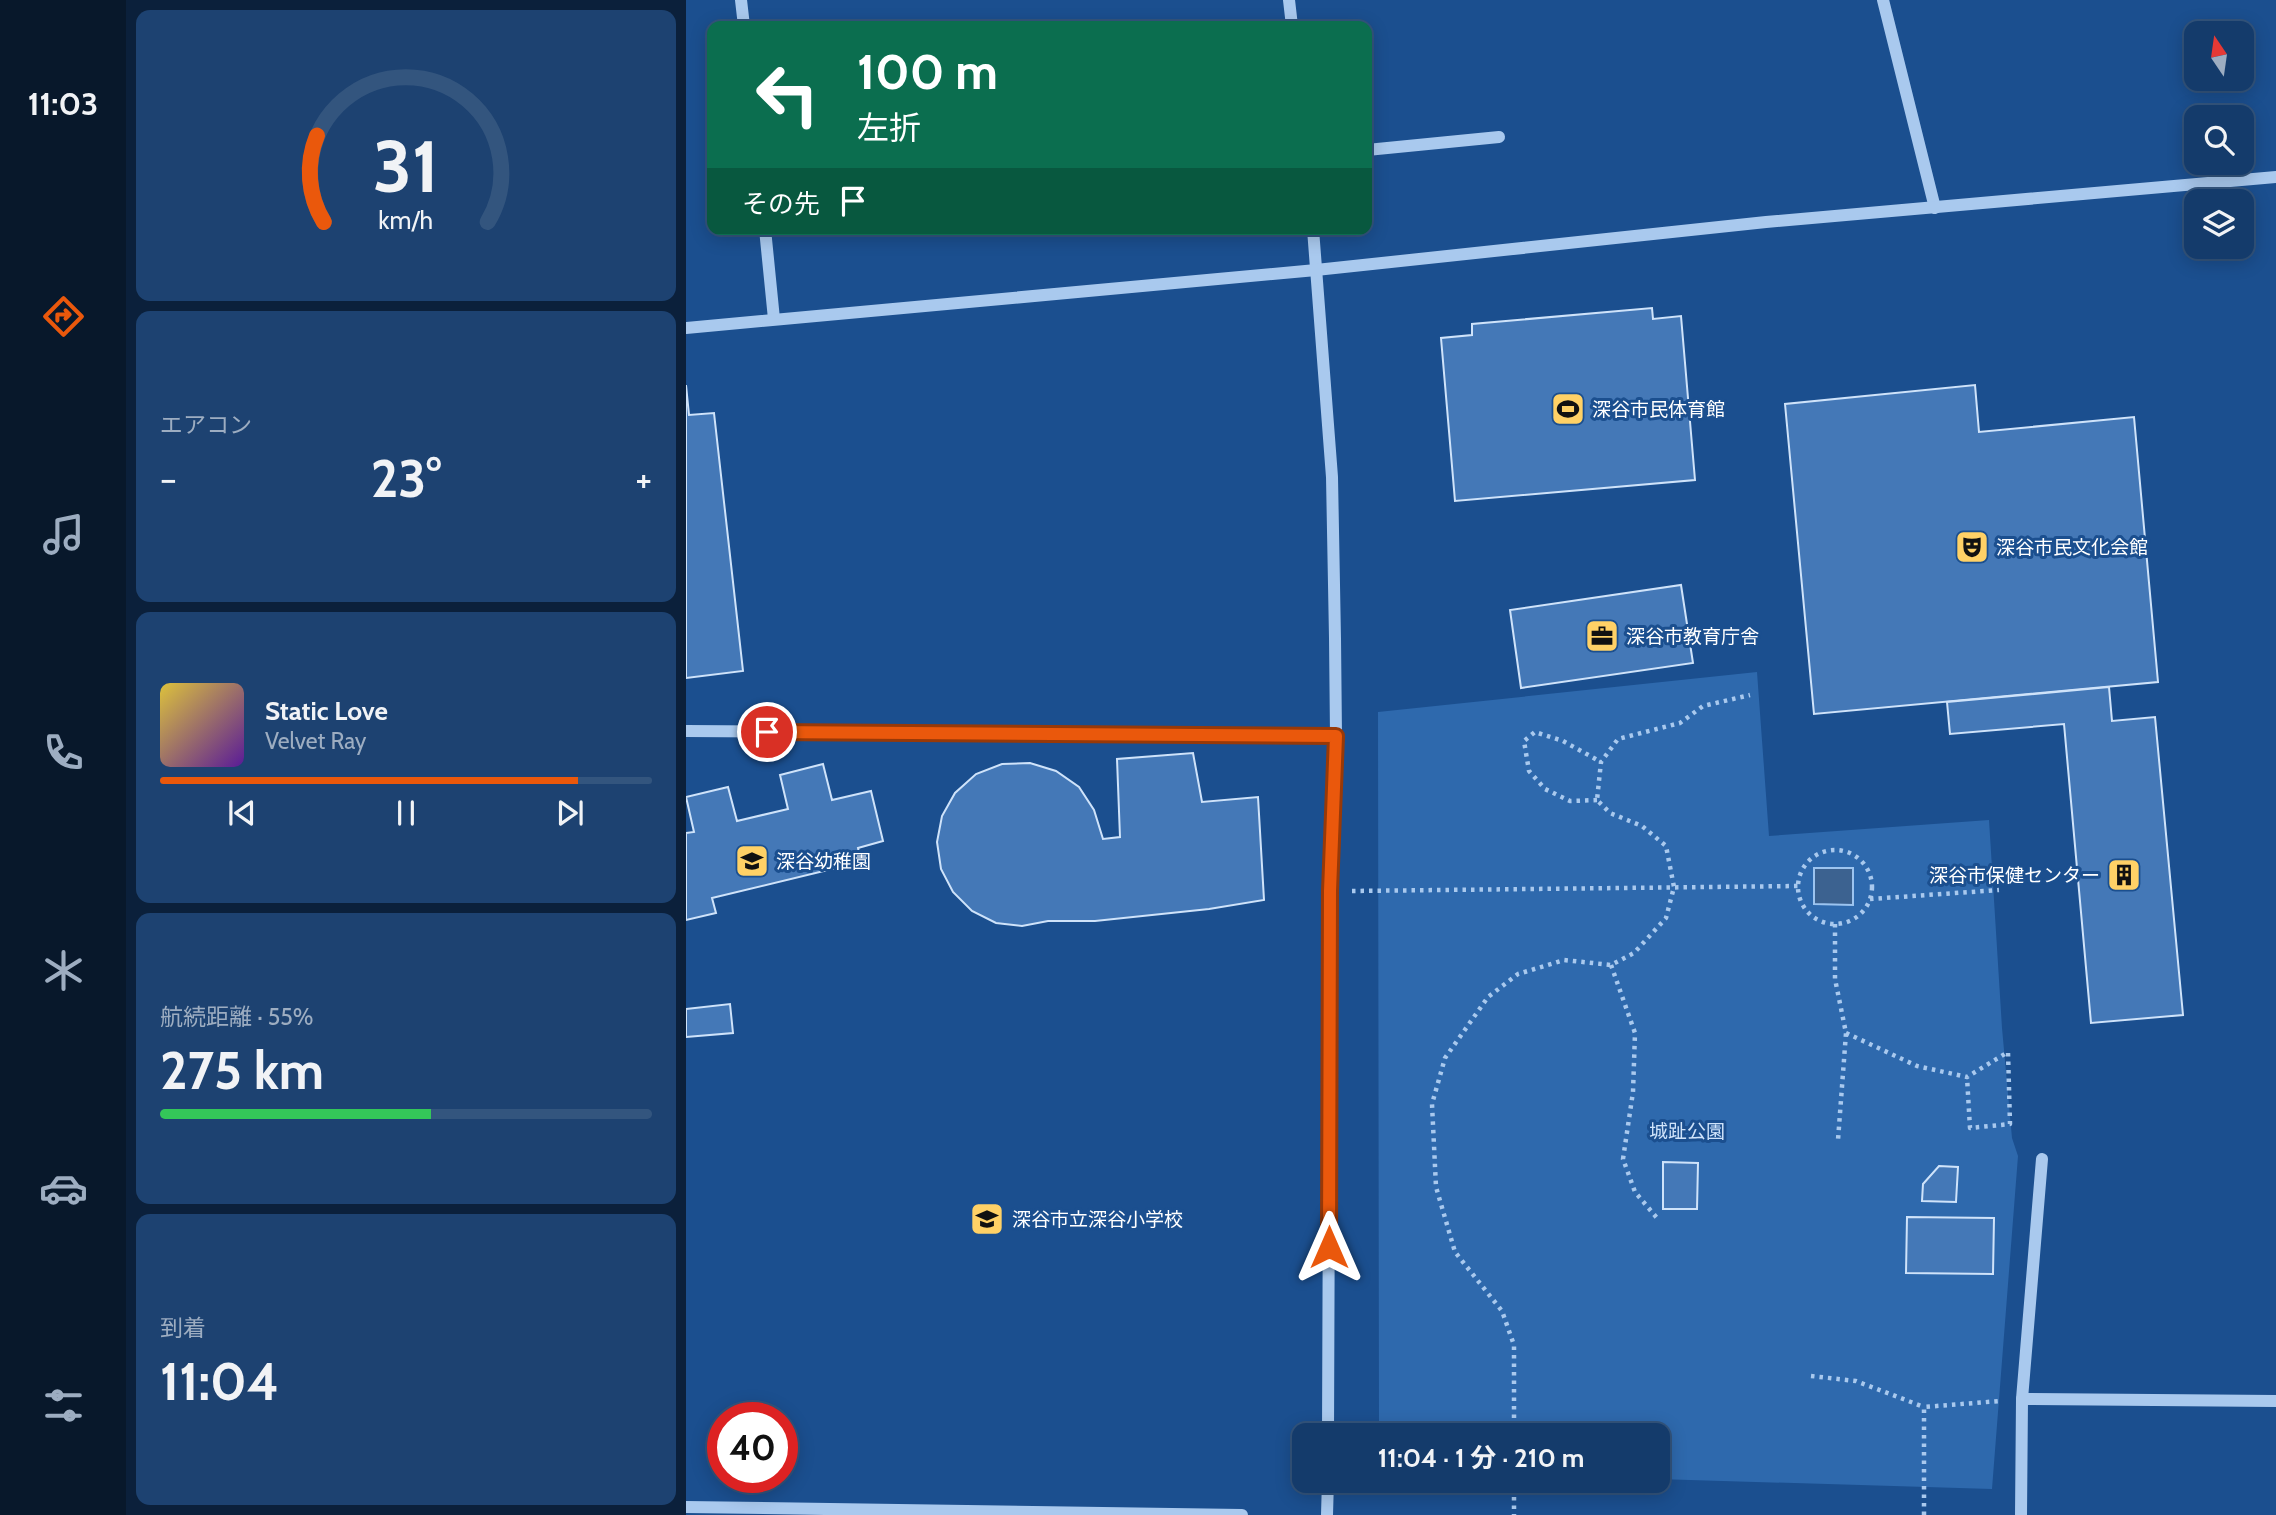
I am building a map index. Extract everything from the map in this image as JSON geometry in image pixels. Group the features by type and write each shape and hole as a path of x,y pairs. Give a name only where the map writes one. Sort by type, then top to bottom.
{"street":[{"path":"741,0 743,21"},
{"path":"1289,0 1291,21"},
{"path":"1884,0 1935,208"},
{"path":"1372,150 1499,137"},
{"path":"686,328 1316,270 1766,222 2276,177"},
{"path":"766,235 774,320"},
{"path":"1313,235 1332,477 1336,736 1330,891 1328,1423"},
{"path":"686,731 1336,736"},
{"path":"2021,1515 2022,1399 2042,1159"},
{"path":"2022,1399 2276,1401"},
{"path":"1327,1515 1328,1493"},
{"path":"686,1507 741,1511 1242,1515"}],"path":[{"path":"1597,800 1601,762 1618,739 1680,723 1703,706 1750,695"},
{"path":"1514,1423 1514,1345 1502,1311 1455,1252 1436,1187 1432,1104 1445,1058 1488,997 1518,974 1564,960 1611,965 1634,953 1666,918 1674,887 1666,846 1642,826 1610,813 1597,800 1570,801 1545,789 1529,771 1524,741 1535,732 1563,741 1601,762"},
{"path":"1829,850 1841,850 1863,863 1872,886 1870,899 1857,917 1835,924 1824,923 1804,908 1799,898 1800,874 1806,862 1829,850"},
{"path":"1330,891 1798,886"},
{"path":"1870,899 1999,890"},
{"path":"1835,924 1835,979 1846,1033 1838,1140"},
{"path":"1611,965 1635,1032 1633,1092 1623,1159 1635,1192 1657,1218"},
{"path":"1846,1033 1917,1066 1967,1076 2008,1052 2010,1124 1970,1128 1967,1076"},
{"path":"1811,1376 1856,1381 1924,1407 2022,1399"},
{"path":"1924,1407 1924,1515"},
{"path":"1514,1493 1514,1515"}],"green space":[{"name":"城趾公園","path":"1757,672 1769,836 1989,820 2002,1028 2012,1138 2018,1156 1992,1489 1670,1479 1670,1423 1379,1423 1378,712"}],"shaded area":[{"path":"1814,868 1853,868 1853,905 1814,904"}],"building":[{"name":"深谷市民体育館","path":"1652,308 1653,319 1681,316 1695,480 1455,501 1441,338 1472,335 1472,324"},
{"path":"686,385 689,415 714,413 743,671 686,678"},
{"name":"深谷市民文化会館","path":"1975,385 1979,432 2134,417 2158,682 1814,714 1785,404"},
{"name":"深谷市教育庁舎","path":"1681,585 1693,663 1521,688 1510,610"},
{"name":"深谷市保健センター","path":"2109,687 2112,721 2155,717 2183,1015 2091,1023 2064,724 1950,734 1947,702"},
{"path":"1193,753 1202,802 1258,797 1264,900 1209,909 1095,921 1048,921 1022,926 996,923 972,911 953,892 941,869 937,842 942,816 955,793 976,774 1002,764 1030,763 1056,771 1079,787 1094,810 1103,839 1120,837 1117,759"},
{"path":"823,764 832,800 871,791 883,841 858,848 861,862 712,898 716,913 686,920 686,833 694,832 686,797 728,787 737,821 788,809 780,775"},
{"path":"730,1004 733,1033 686,1037 686,1009"},
{"path":"1663,1162 1698,1163 1697,1209 1663,1209"},
{"path":"1939,1166 1958,1167 1956,1202 1922,1201 1923,1184"},
{"path":"1907,1217 1994,1218 1993,1274 1906,1273"}],"place":[{"name":"深谷市民体育館","path":"1568,409"},
{"name":"深谷市民文化会館","path":"1972,547"},
{"name":"深谷市教育庁舎","path":"1602,636"},
{"name":"深谷幼稚園","path":"752,861"},
{"name":"深谷市保健センター","path":"2124,875"},
{"name":"深谷市立深谷小学校","path":"987,1219"}],"route":[{"path":"767,732 1336,736 1330,891 1329,1247"}]}
